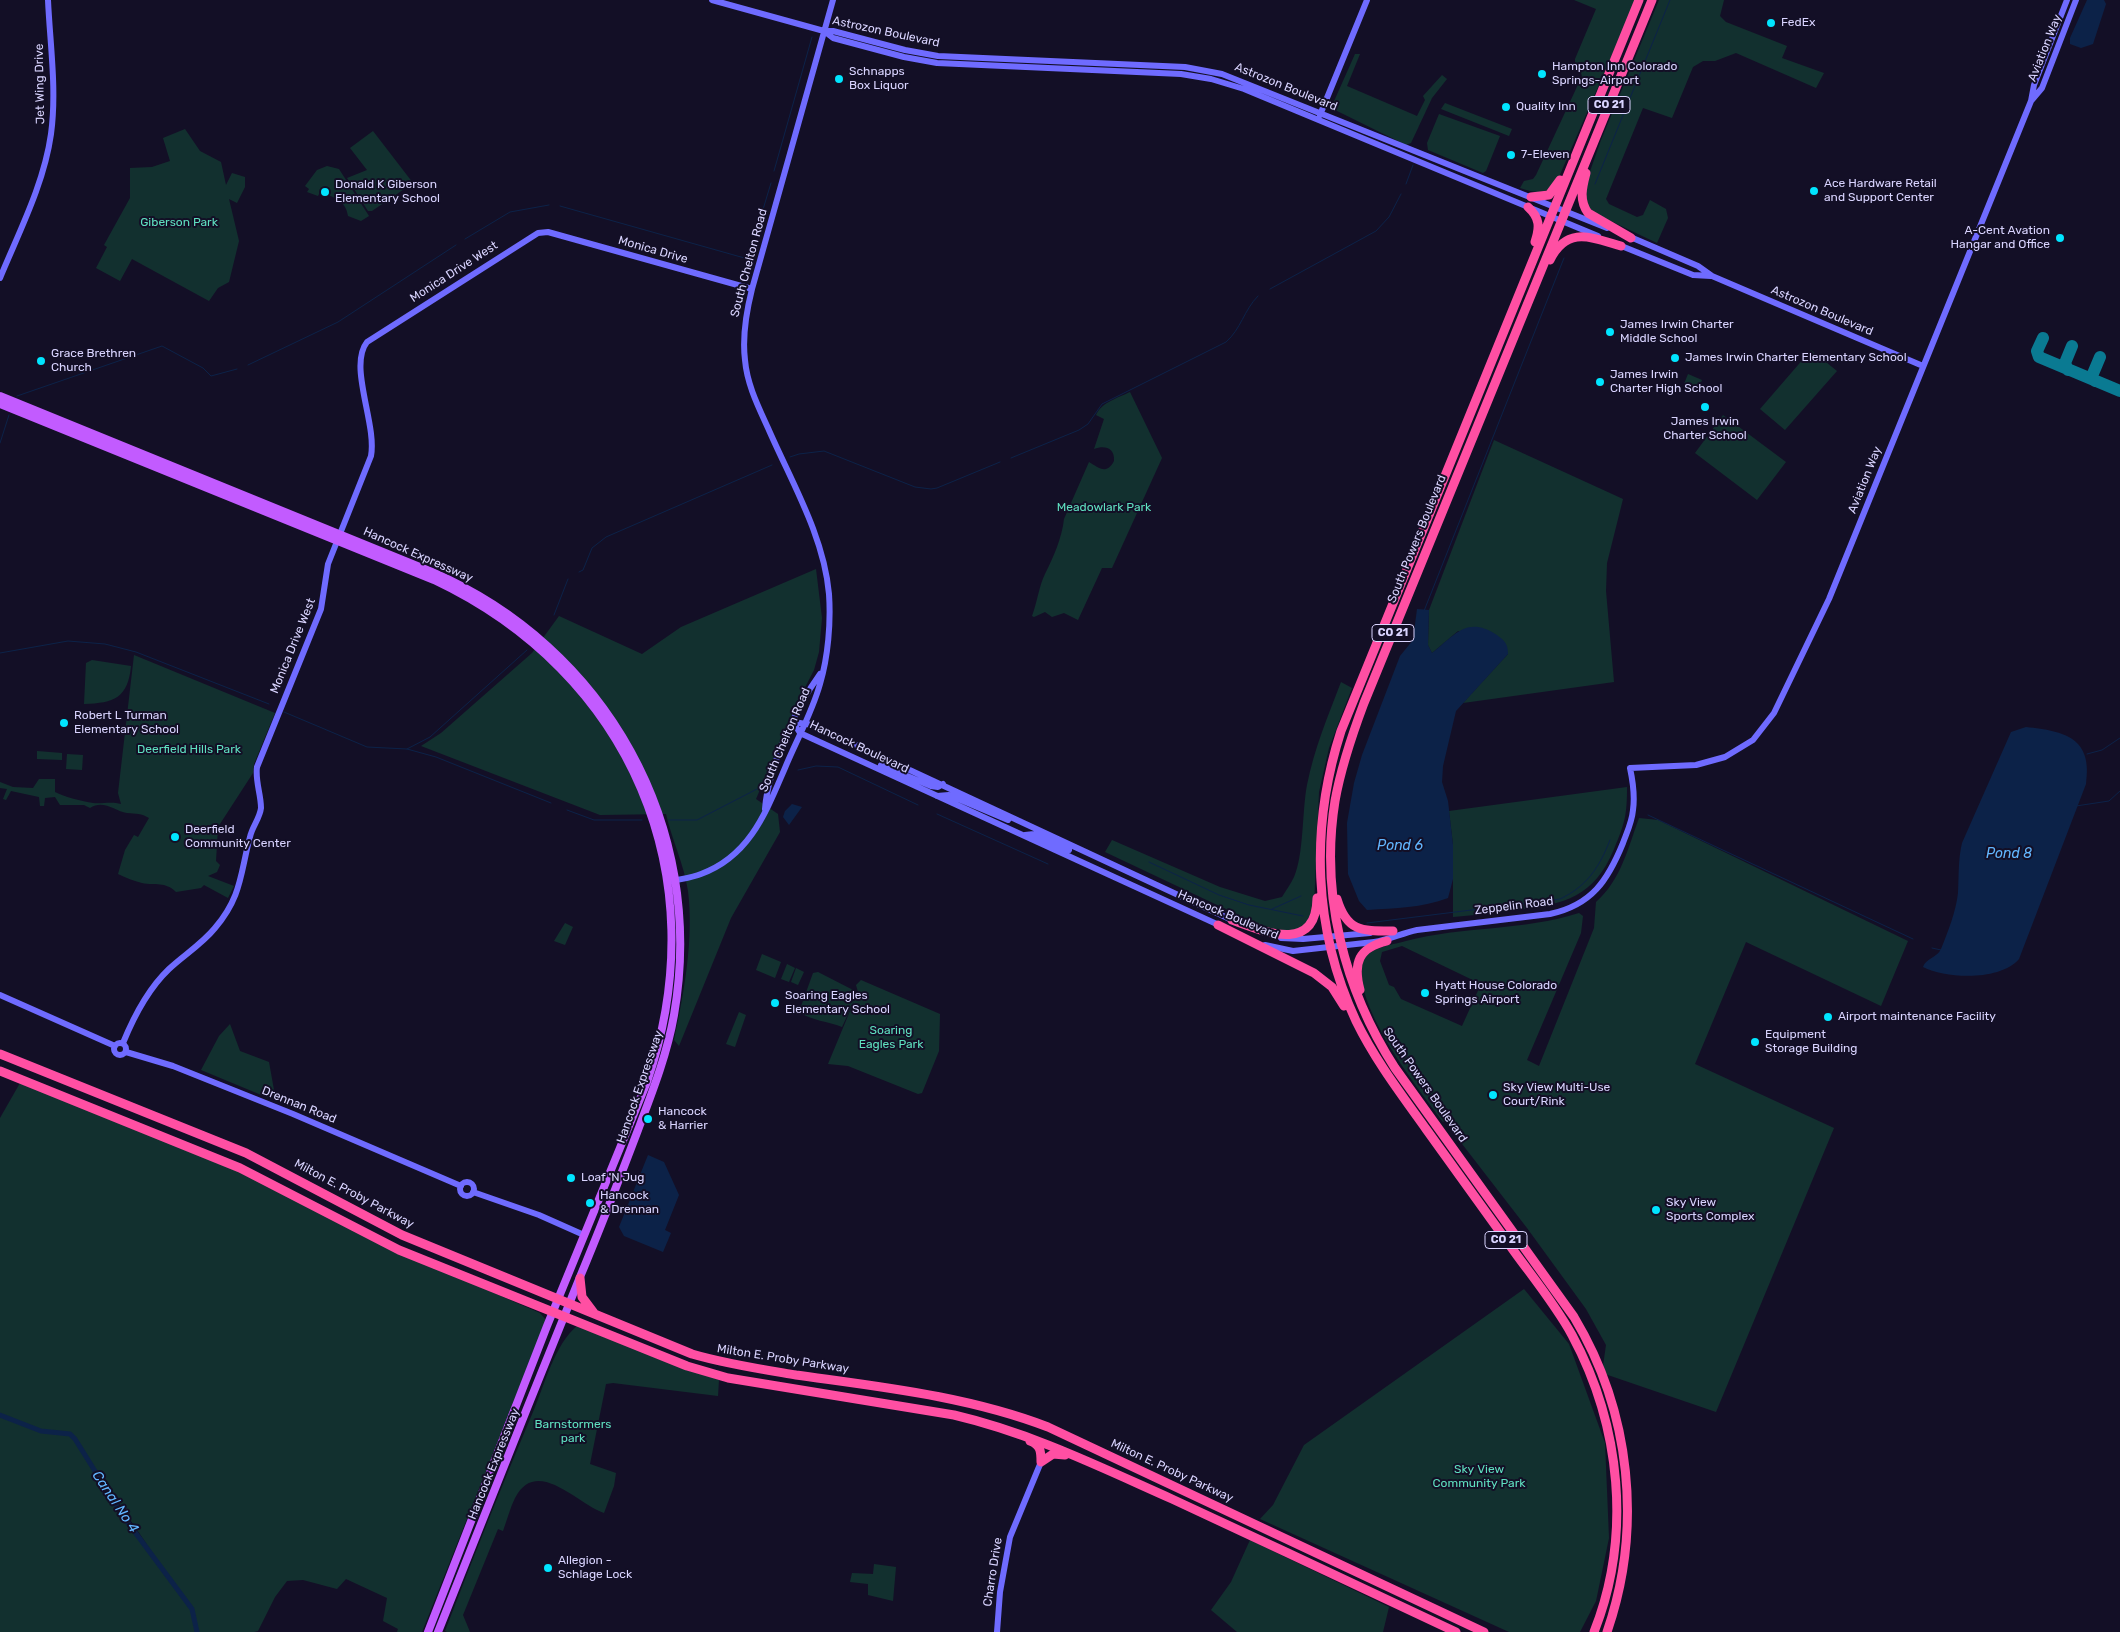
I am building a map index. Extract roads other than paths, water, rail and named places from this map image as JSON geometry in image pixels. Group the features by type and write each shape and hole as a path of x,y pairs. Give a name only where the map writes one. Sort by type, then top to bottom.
{"highway":[{"name":"South Powers Boulevard","path":"1594,1632 1608,1594 1613,1567 1616,1527 1613,1456 1601,1405 1584,1359 1552,1303 1373,1053 1344,993 1330,946 1320,881 1322,824 1331,768 1341,731 1639,0"},
{"name":"South Powers Boulevard","path":"1608,1632 1618,1598 1627,1536 1626,1471 1618,1423 1596,1358 1583,1330 1560,1295 1395,1068 1373,1031 1357,997 1341,946 1332,891 1331,851 1335,800 1352,736 1560,221 1652,0"},
{"path":"1531,197 1549,195 1557,187 1613,63"},
{"path":"1608,108 1583,182 1582,200 1588,214 1631,238"},
{"path":"1517,298 1538,232 1537,219 1528,207"},
{"path":"1515,333 1552,255 1562,242 1569,238 1584,236 1620,246"},
{"path":"1232,920 1283,934 1302,932 1311,925 1317,908 1317,862 1322,824"},
{"path":"1331,851 1336,890 1344,917 1361,929 1397,932"},
{"path":"1218,925 1314,973 1328,982 1373,1053"},
{"path":"1373,1031 1357,980 1357,967 1361,954 1366,949 1386,941"},
{"name":"Milton E. Proby Parkway","path":"0,1054 246,1153 402,1235 692,1354 724,1363 932,1395 1022,1417 1078,1440 1485,1632"},
{"name":"Milton E. Proby Parkway","path":"0,1071 240,1168 392,1246 708,1373 973,1419 1019,1432 1084,1459 1456,1632"},
{"path":"580,1278 582,1297 596,1315"},
{"path":"973,1419 979,1424 1034,1442 1041,1450 1041,1462"},
{"path":"1041,1462 1048,1456 1057,1453 1076,1460 1084,1459"},
{"path":"1589,1632 1603,1600 1613,1567"}],"main road":[{"name":"Jet Wing Drive","path":"0,278 40,180 51,136 53,105 48,0"},
{"name":"Astrozon Boulevard","path":"712,0 824,31 833,31 938,56 1196,68 1236,78 1555,206 1698,266 1712,276 1923,366"},
{"name":"South Chelton Road","path":"672,881 700,874 728,860 748,842 765,815 820,683 829,621 828,585 814,535 749,383 745,361 744,337 752,289 832,0"},
{"path":"1318,119 1367,0"},
{"name":"Aviation Way","path":"1630,768 1696,765 1716,760 1742,748 1769,722 1781,702 1829,599 2031,101 2034,85 2067,0"},
{"name":"Aviation Way","path":"2031,101 2042,88 2076,0"},
{"name":"Astrozon Boulevard","path":"824,31 833,38 904,57 937,63 1198,76 1244,89 1693,275 1712,276"},
{"name":"Monica Drive","path":"548,232 752,289"},
{"name":"Monica Drive West","path":"123,1043 134,1017 151,990 170,968 215,929 239,887 250,837 260,811 256,780 257,767 321,609 325,593 326,569 372,450 371,429 360,365 364,346 530,237 538,233 548,232"},
{"name":"Hancock Expressway","path":"0,396 339,538 434,580 462,594 505,621 553,660 602,718 629,763 656,829 672,881 681,943 672,1025 654,1088 565,1317 438,1632"},
{"name":"Hancock Expressway","path":"0,404 339,538"},
{"name":"South Chelton Road","path":"765,815 766,787 793,722 806,695 821,672"},
{"name":"Hancock Boulevard","path":"793,722 805,722 1232,920 1279,938 1303,939 1340,936"},
{"name":"Hancock Boulevard","path":"793,722 800,732 1250,939 1283,950 1330,946"},
{"path":"865,761 888,767 935,787 942,784"},
{"name":"Zeppelin Road","path":"1340,936 1397,932 1550,914 1568,909 1585,899 1599,887 1610,873 1630,826 1634,796 1630,768"},
{"path":"937,796 949,795 997,817 1033,828"},
{"path":"1025,835 1034,834 1085,857 1094,856"},
{"path":"1089,864 1094,856"},
{"path":"1089,864 1098,862 1156,885"},
{"name":"Hancock Expressway","path":"428,1632 553,1312 644,1090 658,1046 670,982 673,943 672,881"},
{"name":"Zeppelin Road","path":"1330,946 1386,941 1397,932"},
{"path":"0,995 40,1011 115,1046"},
{"path":"123,1043 127,1048 126,1052 119,1055 115,1053 115,1046 123,1043"},
{"name":"Drennan Road","path":"126,1052 173,1066 293,1114 461,1186 469,1183 472,1186 473,1192 584,1235"},
{"name":"Charro Drive","path":"997,1632 1000,1592 1010,1537 1041,1462"}],"water":[{"path":"2087,0 2104,0 2106,4 2093,44 2081,48 2070,44 2070,38"},
{"name":"Pond 6","path":"1417,609 1429,610 1428,645 1432,653 1455,634 1469,627 1477,627 1487,629 1502,639 1507,645 1508,654 1456,711 1443,766 1442,782 1448,801 1453,845 1453,879 1448,898 1418,906 1367,910 1359,901 1348,874 1347,823 1354,783 1362,755 1400,656 1413,640"},
{"name":"Pond 8","path":"2026,727 2053,731 2073,740 2085,756 2087,769 2086,784 2019,959 1999,971 1973,976 1945,974 1923,967 1924,964 1939,952 1951,921 1958,893 1962,843 2011,732"},
{"path":"792,804 802,807 789,825 783,817 785,811"},
{"path":"648,1155 664,1162 679,1195 665,1230 671,1233 663,1252 624,1236 619,1227"}],"waterway":[{"path":"1595,184 1670,0"},
{"path":"774,171 812,37"},
{"path":"1406,184 1413,165"},
{"path":"758,226 771,183"},
{"path":"1270,289 1376,231 1389,217 1401,194"},
{"path":"465,239 510,212 549,205"},
{"path":"560,206 748,259 755,238"},
{"path":"248,365 338,322 456,245"},
{"path":"1424,611 1564,258"},
{"path":"1011,458 1079,430 1088,424 1102,404 1226,342 1258,296"},
{"path":"17,396 162,346 203,368 211,376 237,369"},
{"path":"0,443 9,415"},
{"path":"790,457 824,451 915,487 931,489 1000,462"},
{"path":"579,572 583,570 592,548 606,537 772,465"},
{"path":"554,615 568,579"},
{"path":"0,653 68,641 105,644 136,652 269,704"},
{"path":"407,749 430,737 527,650"},
{"path":"284,712 367,747 407,749 436,757 551,803"},
{"path":"2087,754 2102,750 2120,738"},
{"path":"798,770 816,766 838,767 918,805"},
{"path":"669,820 697,820 757,789"},
{"path":"2076,806 2109,801 2120,791"},
{"path":"567,810 594,820 642,820"},
{"path":"937,814 1048,864"},
{"path":"1648,815 1913,939"},
{"path":"1367,923 1560,899 1578,888 1591,875 1610,840"},
{"path":"1149,862 1219,895 1249,905 1303,916"},
{"path":"1272,909 1301,896"},
{"path":"1932,948 1941,950"},
{"name":"Canal No 4","path":"0,1415 41,1431 70,1434 75,1439 123,1516 192,1609 197,1632"}],"place":[{"name":"FedEx","path":"1771,23"},
{"name":"Hampton Inn Colorado Springs-Airport","path":"1542,74"},
{"name":"Schnapps Box Liquor","path":"839,79"},
{"name":"Quality Inn","path":"1506,107"},
{"name":"7-Eleven","path":"1511,155"},
{"name":"Ace Hardware Retail and Support Center","path":"1814,191"},
{"name":"Donald K Giberson Elementary School","path":"325,192"},
{"name":"A-Cent Avation Hangar and Office","path":"2060,238"},
{"name":"James Irwin Charter Middle School","path":"1610,332"},
{"name":"James Irwin Charter Elementary School","path":"1675,358"},
{"name":"Grace Brethren Church","path":"41,361"},
{"name":"James Irwin Charter High School","path":"1600,382"},
{"name":"James Irwin Charter School","path":"1705,407"},
{"name":"Robert L Turman Elementary School","path":"64,723"},
{"name":"Deerfield Community Center","path":"175,837"},
{"name":"Hyatt House Colorado Springs Airport","path":"1425,993"},
{"name":"Soaring Eagles Elementary School","path":"775,1003"},
{"name":"Airport maintenance Facility","path":"1828,1017"},
{"name":"Equipment Storage Building","path":"1755,1042"},
{"name":"Sky View Multi-Use Court/Rink","path":"1493,1095"},
{"name":"Hancock & Harrier","path":"648,1119"},
{"name":"Loaf 'N Jug","path":"571,1178"},
{"name":"Hancock & Drennan","path":"590,1203"},
{"name":"Sky View Sports Complex","path":"1656,1210"},
{"name":"Allegion - Schlage Lock","path":"548,1568"}],"park label":[{"name":"Giberson Park","path":"179,223"},
{"name":"Meadowlark Park","path":"1104,508"},
{"name":"Deerfield Hills Park","path":"189,750"},
{"name":"Soaring Eagles Park","path":"891,1038"},
{"name":"Barnstormers park","path":"573,1432"},
{"name":"Sky View Community Park","path":"1479,1477"}]}
